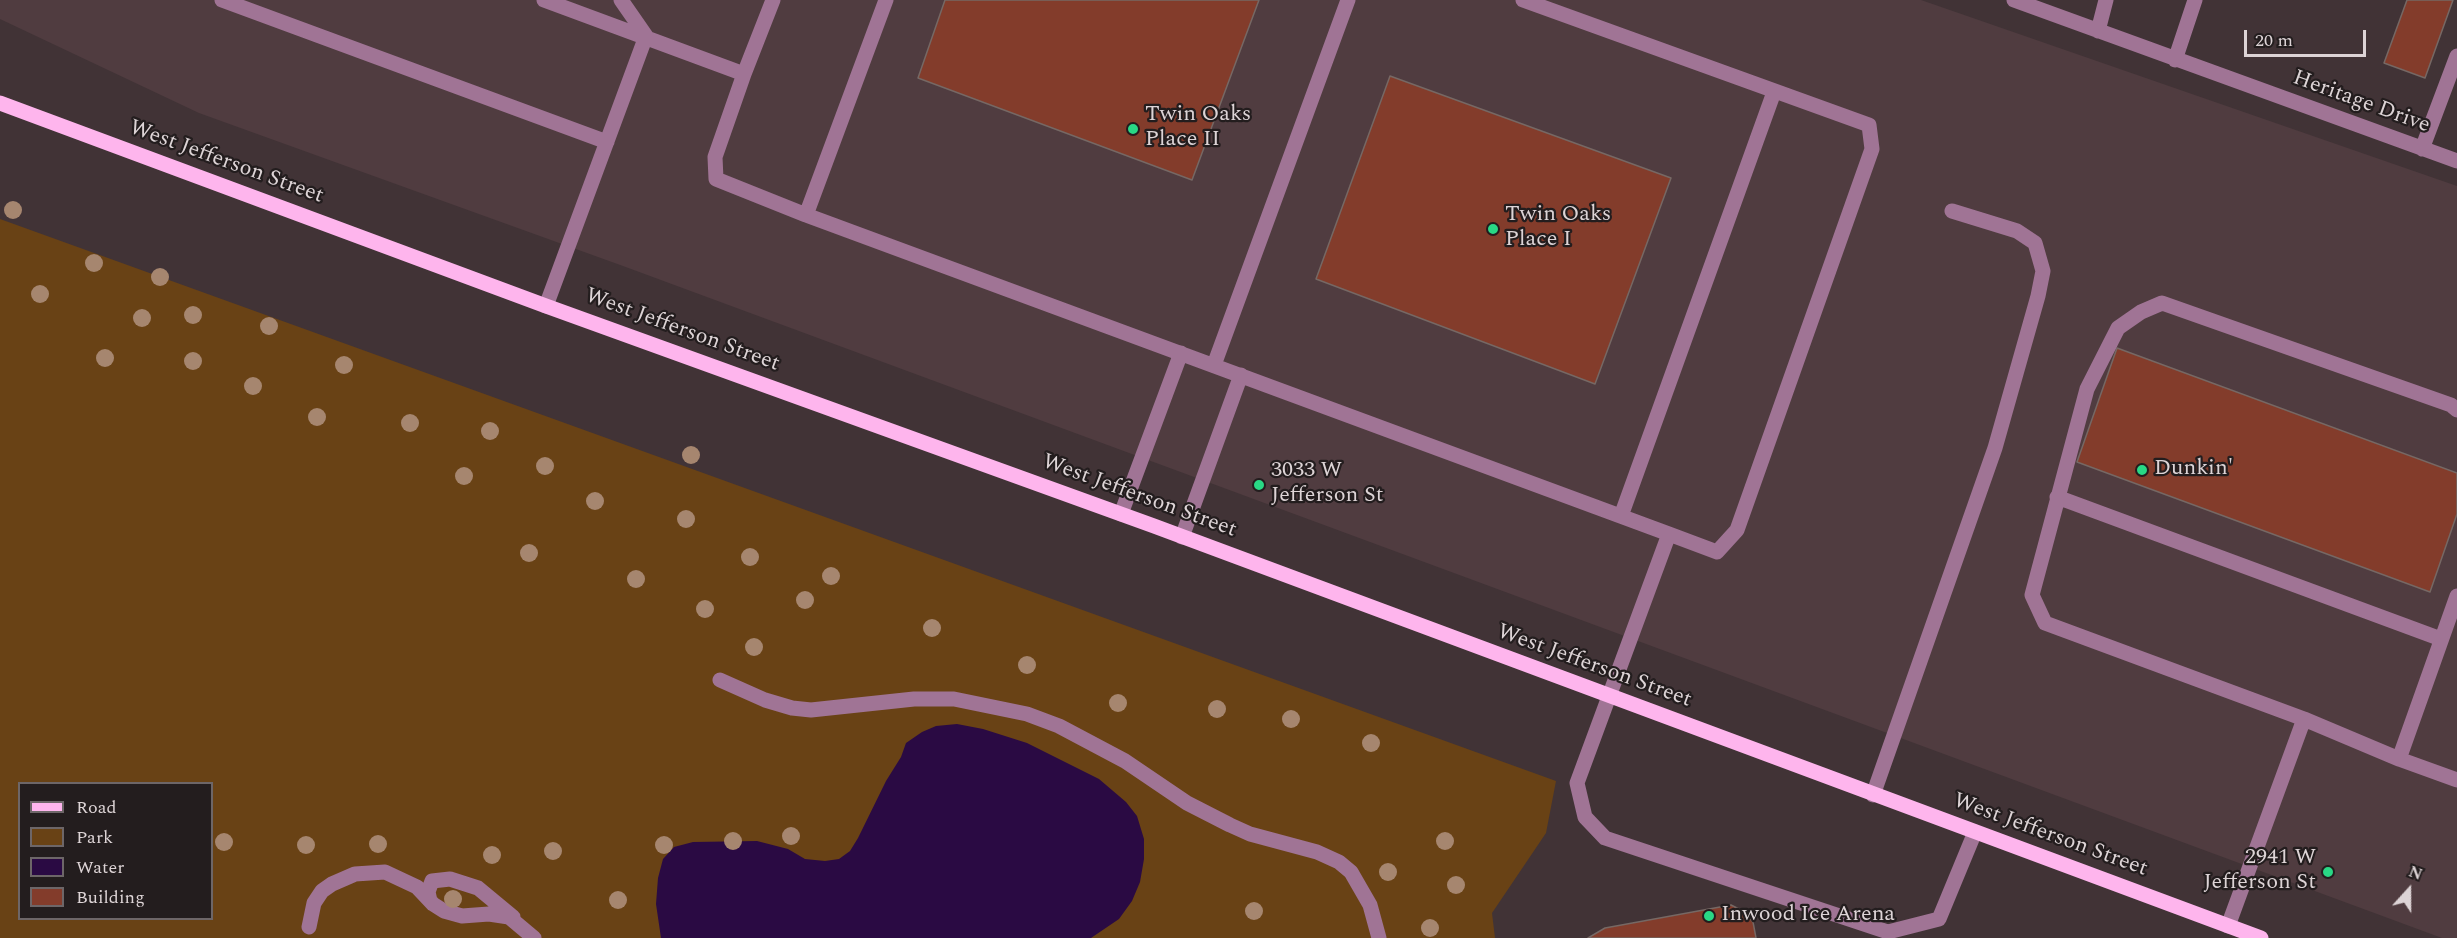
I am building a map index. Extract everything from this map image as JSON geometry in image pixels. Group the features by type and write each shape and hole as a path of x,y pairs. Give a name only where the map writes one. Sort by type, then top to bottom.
{"main road":[{"name":"West Jefferson Street","path":"0,103 546,306 1121,514 2261,938"}],"street":[{"path":"222,0 606,142"},
{"path":"544,0 744,74"},
{"path":"621,0 646,36"},
{"path":"773,0 715,157 716,179 806,215 1717,552 1737,530 1872,149 1869,125 1523,0"},
{"path":"806,215 885,0"},
{"path":"1214,365 1348,0"},
{"name":"Heritage Drive","path":"2014,0 2457,162"},
{"path":"2097,31 2106,0"},
{"path":"2175,60 2195,0"},
{"path":"546,306 646,36"},
{"path":"2422,149 2457,56"},
{"path":"1621,516 1774,92"},
{"path":"1873,795 1995,448 2043,272 2035,243 2018,231 1952,211"},
{"path":"2457,410 2451,405 2162,303 2141,312 2118,328 2087,389 2056,497 2032,595 2045,623 2304,719 2399,759 2457,780"},
{"path":"1121,514 1181,353"},
{"path":"1182,537 1241,375"},
{"path":"2056,497 2442,639"},
{"path":"1669,534 1577,783 1585,817 1605,838 1888,932 1939,919 1975,832"},
{"path":"2399,759 2457,596"},
{"path":"720,680 765,700 792,708 811,710 914,699 954,699 1028,714 1059,726 1125,760 1187,803 1220,820 1250,834 1317,852 1339,862 1351,873 1370,905 1379,938"},
{"path":"2228,926 2304,719"},
{"path":"309,927 314,903 322,891 341,878 355,874 385,872 398,876 417,887 430,901 444,911 462,916 499,915 517,922"},
{"path":"430,901 428,892 432,881 450,879 466,883 490,896 534,938"}],"shaded area":[{"path":"0,0 1921,0 2457,186 2457,938 2442,938 623,266 199,113 0,19"}],"green space":[{"path":"0,219 1556,781 1546,833 1492,913 1495,938 0,938"}],"water":[{"path":"957,724 983,729 1027,743 1099,779 1126,802 1137,816 1144,839 1144,859 1140,882 1132,901 1119,919 1091,938 661,938 656,904 658,878 663,859 674,847 693,842 757,841 788,849 805,859 825,861 839,859 850,851 858,838 886,781 901,757 906,743 936,726"}],"building":[{"name":"Twin Oaks Place II","path":"945,0 1259,0 1192,180 918,78"},
{"path":"2407,0 2453,0 2425,78 2384,63"},
{"name":"Twin Oaks Place I","path":"1390,76 1671,178 1595,384 1316,279"},
{"path":"2117,348 2457,473 2457,514 2430,592 2077,462"},
{"name":"Inwood Ice Arena","path":"1731,905 1743,911 1753,922 1756,938 1588,938 1605,928"}],"place":[{"name":"Twin Oaks Place II","path":"1133,129"},
{"name":"Twin Oaks Place I","path":"1493,229"},
{"name":"Dunkin'","path":"2142,470"},
{"name":"3033 W Jefferson St","path":"1259,485"},
{"name":"2941 W Jefferson St","path":"2328,872"},
{"name":"Inwood Ice Arena","path":"1709,916"}]}
